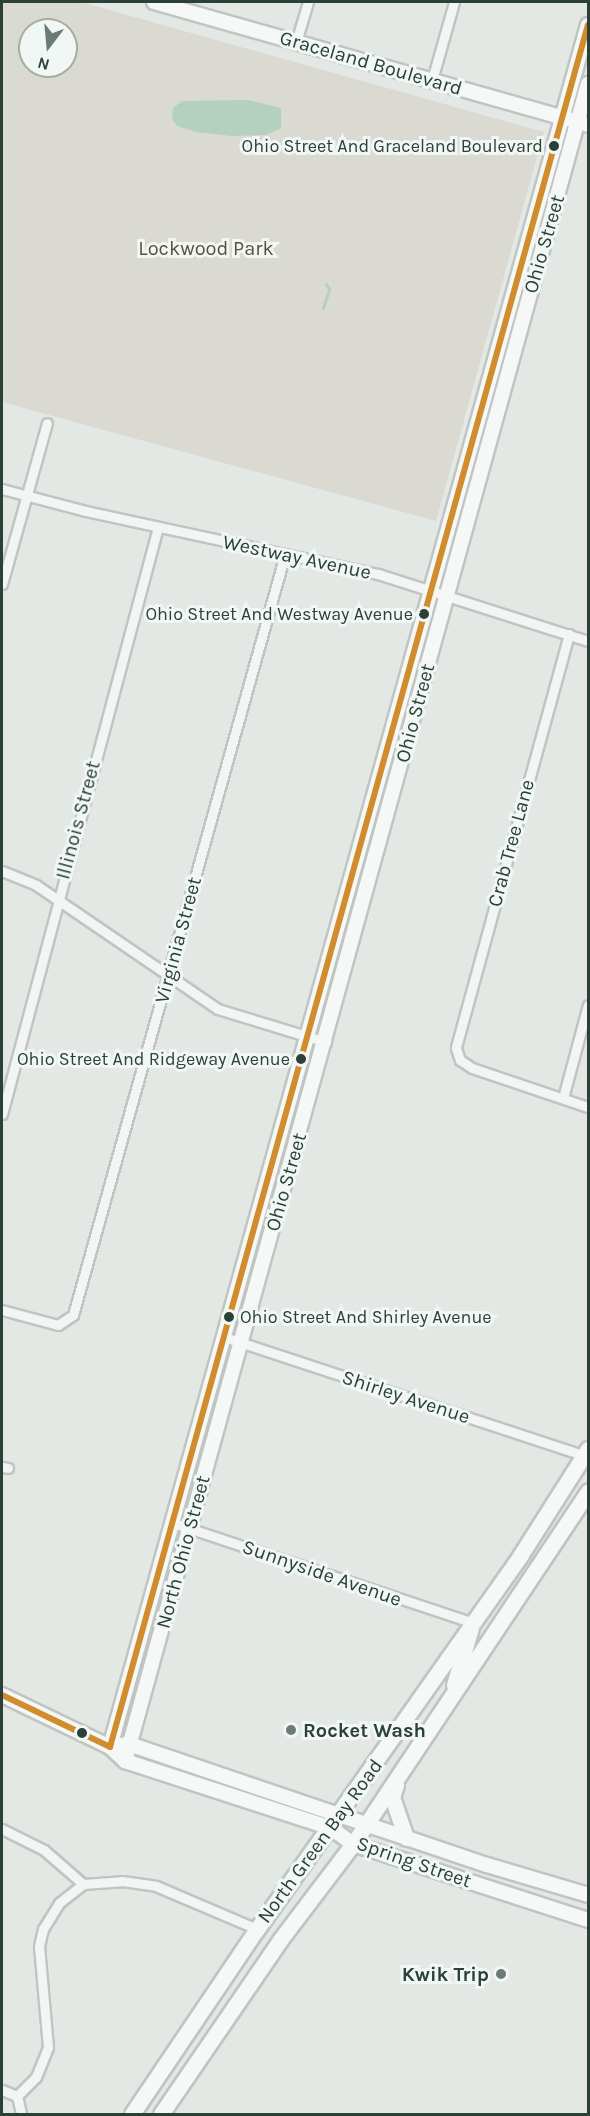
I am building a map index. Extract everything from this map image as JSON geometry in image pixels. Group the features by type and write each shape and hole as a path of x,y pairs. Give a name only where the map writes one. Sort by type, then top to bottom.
{"main road":[{"name":"North Green Bay Road","path":"132,2115 257,1929 341,1814 471,1622 520,1556 587,1454"},
{"name":"North Green Bay Road","path":"161,2115 280,1940 353,1844 499,1628 588,1491"},
{"path":"499,1628 501,1608 520,1556"},
{"path":"451,1696 471,1636 471,1622"},
{"path":"399,1775 392,1797 406,1838"}],"street":[{"name":"Graceland Boulevard","path":"158,2 583,123"},
{"path":"297,42 308,2"},
{"path":"432,80 454,2"},
{"name":"Ohio Street","path":"224,1337 257,1227 588,25"},
{"name":"Ohio Street","path":"241,1342 326,1042 532,289 583,123 588,84"},
{"path":"516,284 532,289"},
{"path":"2,584 47,423"},
{"name":"Westway Avenue","path":"2,489 447,593 588,641"},
{"name":"Illinois Street","path":"2,1114 57,900 158,527"},
{"name":"Virginia Street","path":"2,1310 53,1324 65,1323 73,1315 285,554"},
{"name":"Crab Tree Lane","path":"563,1098 472,1068 456,1052 456,1042 569,634"},
{"path":"386,753 403,758"},
{"path":"2,871 36,885 218,1009 326,1042"},
{"path":"350,887 366,892"},
{"path":"588,1005 563,1098 588,1107"},
{"path":"283,1131 299,1136"},
{"path":"257,1227 272,1232"},
{"name":"Shirley Avenue","path":"224,1337 587,1454"},
{"name":"North Ohio Street","path":"110,1747 224,1337"},
{"name":"North Ohio Street","path":"124,1761 241,1342"},
{"name":"Sunnyside Avenue","path":"173,1523 471,1622"},
{"path":"142,1634 159,1636"},
{"path":"127,1686 144,1691"},
{"name":"Spring Street","path":"2,1695 110,1747 124,1761 331,1828 353,1844 588,1920"},
{"name":"Spring Street","path":"110,1747 129,1744 341,1814 406,1838 588,1895"},
{"path":"2,1829 44,1850 83,1884"},
{"path":"17,2096 36,2077 48,2047 39,1946 43,1929 59,1903 83,1884 122,1881 156,1886 257,1929"},
{"path":"2,2090 17,2096"},
{"path":"17,2096 21,2115"}],"green space":[{"name":"Lockwood Park","path":"2,2 81,2 544,132 436,521 2,402"}],"shaded area":[{"path":"248,100 281,108 281,128 266,135 231,136 196,132 177,126 172,119 173,108 182,101"}],"waterway":[{"path":"323,308 329,289 326,284"}],"transit line":[{"path":"2,1695 110,1747 588,25"}],"place":[{"name":"Ohio Street And Graceland Boulevard","path":"554,146"},
{"name":"Ohio Street And Westway Avenue","path":"424,614"},
{"name":"Ohio Street And Ridgeway Avenue","path":"301,1059"},
{"name":"Ohio Street And Shirley Avenue","path":"229,1317"},
{"name":"Rocket Wash","path":"291,1730"},
{"name":"Kwik Trip","path":"501,1974"}]}
